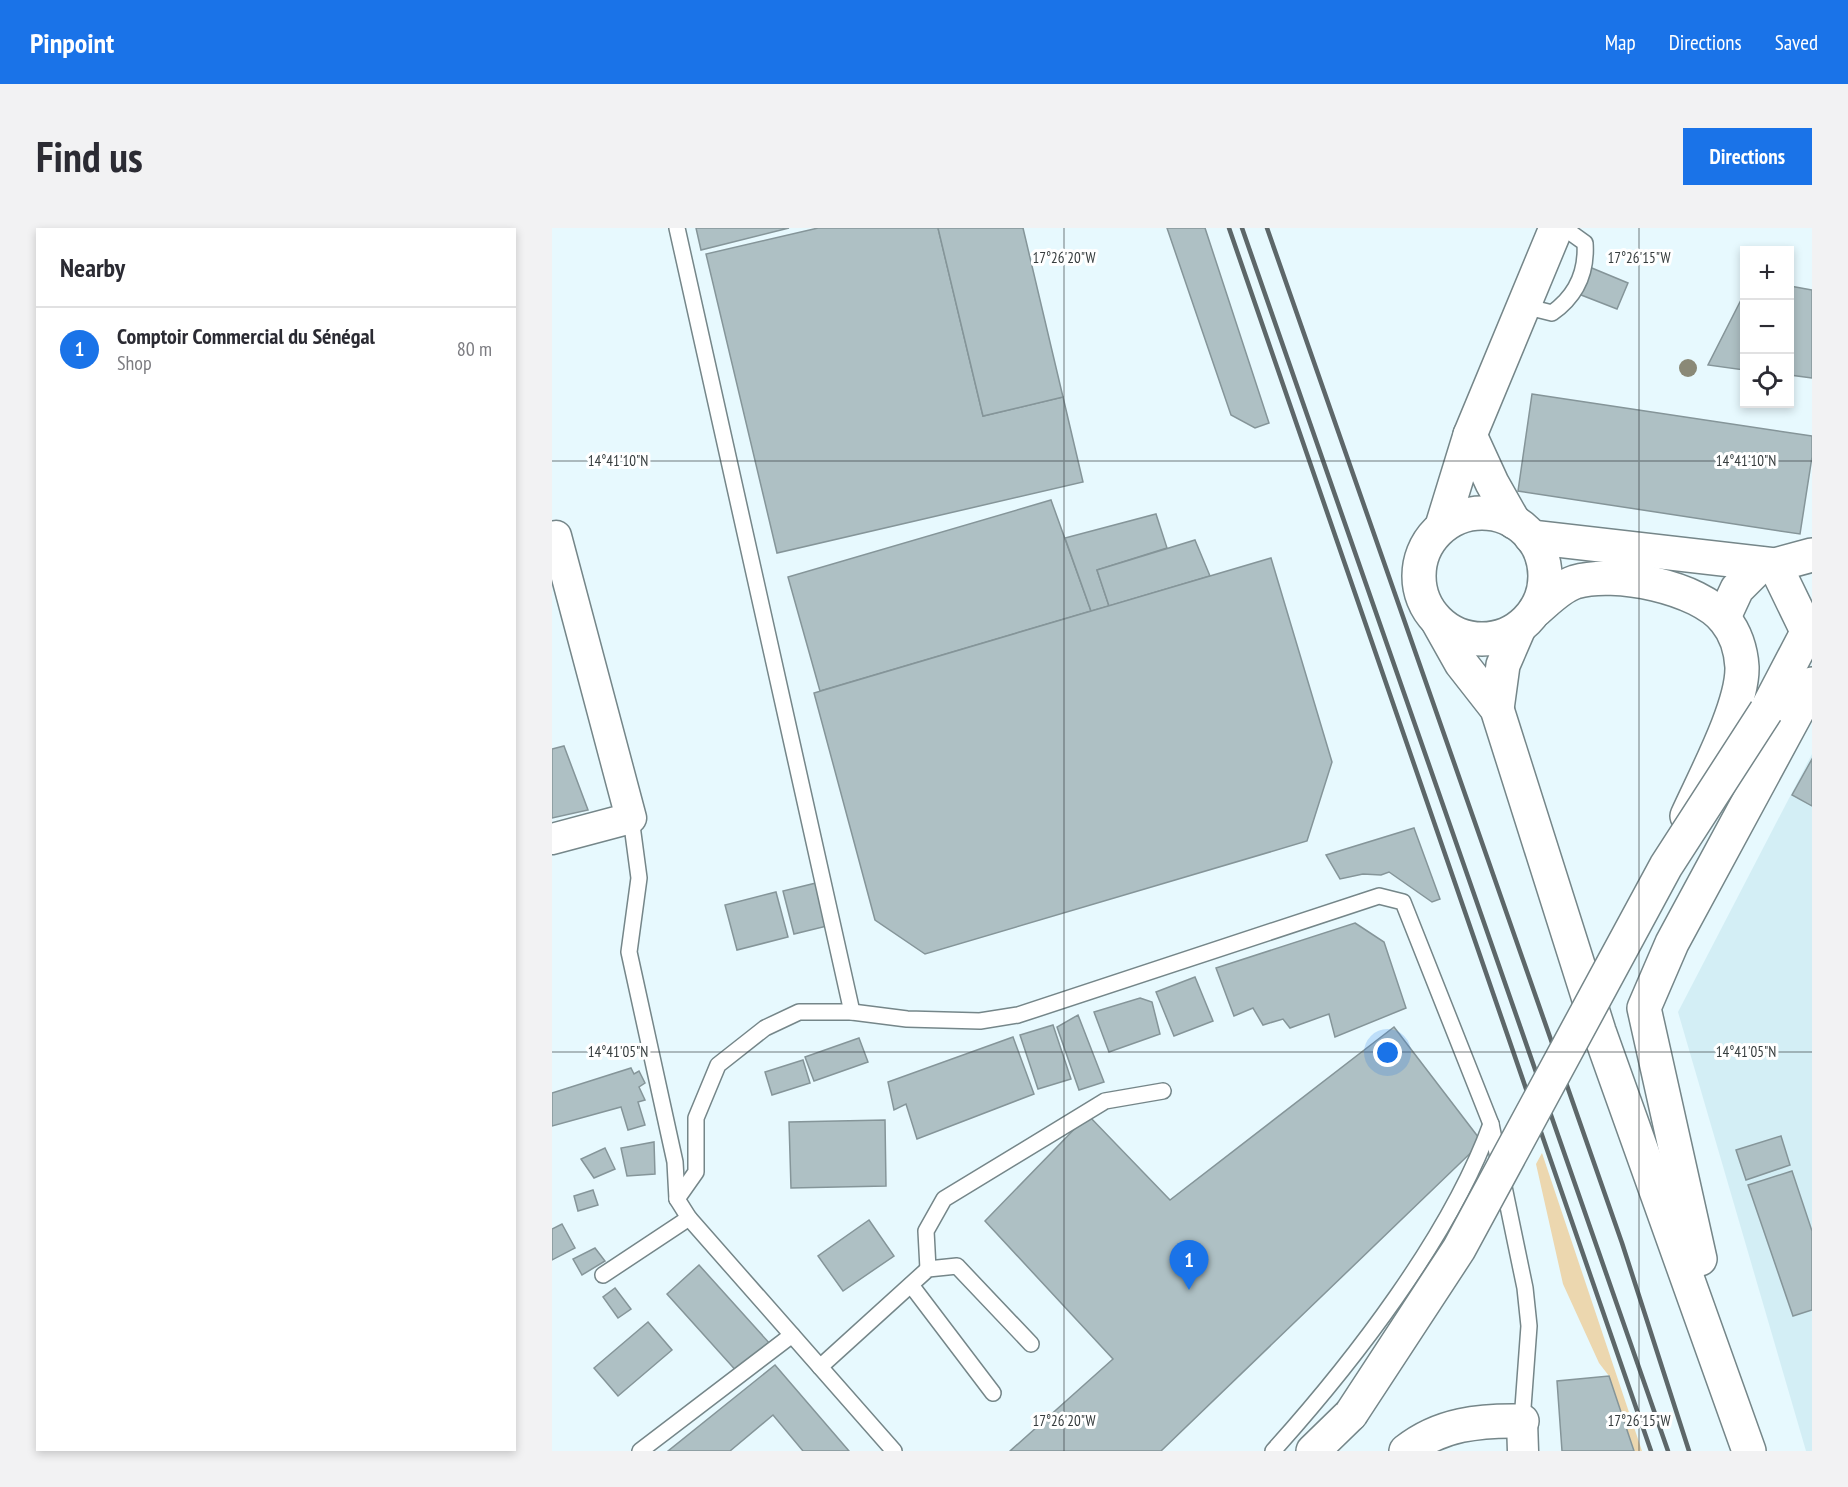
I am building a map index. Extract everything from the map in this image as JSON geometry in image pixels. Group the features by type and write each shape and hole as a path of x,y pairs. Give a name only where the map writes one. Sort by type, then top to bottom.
{"street":[{"path":"1556,228 1470,435 1442,526 1424,550 1418,573 1422,599 1461,663 1497,709 1599,1031 1749,1451"},
{"path":"1470,435 1492,483 1523,529 1538,546 1545,568 1544,591 1503,665 1497,709"},
{"path":"1442,526 1457,518 1480,513 1503,517 1523,529 1768,564 1812,555"},
{"path":"552,537 556,536 632,818 552,839"},
{"path":"1724,617 1737,589 1768,564"},
{"path":"1328,1451 1459,1249 1666,866 1766,711 1810,627 1768,564"},
{"path":"1438,622 1449,631 1478,640 1506,635 1562,589 1575,583 1611,578 1636,580 1674,589 1695,598 1724,617 1735,636 1742,666 1741,682 1732,711 1666,866"},
{"path":"1720,1366 1707,1290 1644,1008 1672,943 1812,684"},
{"path":"1599,1031 1644,1008"},
{"path":"1313,1451 1351,1414"},
{"path":"1407,1451 1419,1441 1451,1426 1481,1422 1522,1436"}],"lane":[{"path":"677,228 852,1012"},
{"path":"1524,306 1552,313 1569,301 1586,258 1585,243 1564,228"},
{"path":"632,818 639,878 629,952 675,1162 677,1199 689,1218 894,1451"},
{"path":"677,1199 696,1172 696,1118 718,1065 765,1028 799,1012 852,1012 907,1020 980,1021 1018,1015 1379,896 1404,902 1491,1124 1526,1297 1528,1338 1522,1436"},
{"path":"928,1269 926,1230 944,1199 1105,1101 1163,1091"},
{"path":"1273,1451 1386,1311 1446,1218 1484,1143 1491,1124"},
{"path":"603,1275 689,1218"},
{"path":"819,1367 928,1269 957,1266 1031,1344"},
{"path":"911,1285 993,1394"},
{"path":"640,1451 792,1335"}],"shaded area":[{"path":"1812,754 1812,1451 1806,1451 1678,1012"},
{"path":"1542,1153 1642,1451 1634,1451 1609,1376 1599,1363 1563,1284 1536,1164"}],"building":[{"path":"696,228 789,228 701,250"},
{"path":"818,228 938,228 983,416 1063,397 1083,482 777,553 706,254"},
{"path":"938,228 1023,228 1063,397 983,416"},
{"path":"1167,228 1205,228 1269,423 1255,428 1231,415"},
{"path":"1587,266 1628,283 1617,309 1576,293"},
{"path":"1794,287 1812,290 1812,378 1794,376"},
{"path":"1740,302 1740,369 1708,365"},
{"path":"1532,394 1812,436 1812,457 1800,534 1518,491"},
{"path":"1051,500 1091,611 820,691 788,577"},
{"path":"1156,514 1167,548 1097,570 1109,606 1091,611 1065,538"},
{"path":"1195,540 1210,576 1109,606 1097,570"},
{"path":"1271,558 1332,762 1307,841 925,954 875,920 814,693"},
{"path":"564,746 588,810 552,818 552,749"},
{"path":"1812,759 1812,806 1792,795"},
{"path":"1414,828 1440,899 1432,902 1389,872 1381,875 1363,874 1340,879 1326,855"},
{"path":"816,883 827,926 794,934 783,891"},
{"path":"776,892 788,937 737,950 725,905"},
{"path":"1355,923 1384,942 1406,1008 1335,1037 1329,1014 1290,1028 1283,1019 1263,1025 1253,1008 1234,1016 1216,968"},
{"path":"1195,977 1213,1021 1174,1036 1156,992"},
{"path":"1140,998 1152,1002 1160,1034 1109,1052 1094,1012"},
{"path":"1078,1015 1104,1082 1079,1090 1057,1027"},
{"path":"1053,1025 1071,1079 1038,1089 1020,1035"},
{"path":"1394,1027 1482,1142 1161,1451 1010,1451 1113,1359 985,1221 1088,1115 1170,1200"},
{"path":"1013,1037 1034,1094 917,1139 906,1104 894,1110 888,1082"},
{"path":"859,1038 868,1062 814,1081 805,1057"},
{"path":"803,1060 810,1083 772,1095 765,1072"},
{"path":"631,1068 634,1074 639,1071 645,1083 639,1087 645,1100 638,1102 645,1125 628,1130 621,1107 552,1126 552,1093"},
{"path":"885,1120 886,1186 791,1188 789,1122"},
{"path":"1781,1136 1790,1165 1746,1180 1736,1150"},
{"path":"654,1142 655,1174 627,1176 621,1148"},
{"path":"605,1148 615,1169 594,1178 581,1159"},
{"path":"1792,1171 1812,1231 1812,1310 1793,1316 1748,1185"},
{"path":"593,1190 598,1205 578,1211 574,1196"},
{"path":"869,1220 894,1256 843,1291 818,1256"},
{"path":"562,1224 575,1248 552,1260 552,1229"},
{"path":"595,1248 605,1261 582,1275 573,1259"},
{"path":"699,1265 771,1345 739,1374 667,1294"},
{"path":"615,1288 631,1309 618,1318 603,1297"},
{"path":"648,1322 672,1350 618,1396 594,1368"},
{"path":"775,1365 849,1451 803,1451 773,1415 730,1451 668,1451"},
{"path":"1609,1376 1634,1451 1562,1451 1557,1381"}],"railway":[{"path":"1229,228 1651,1451"},
{"path":"1242,228 1668,1451"},
{"path":"1267,228 1622,1243 1689,1451"}],"place":[{"name":"Comptoir Commercial du Sénégal","path":"1189,1290"}]}
